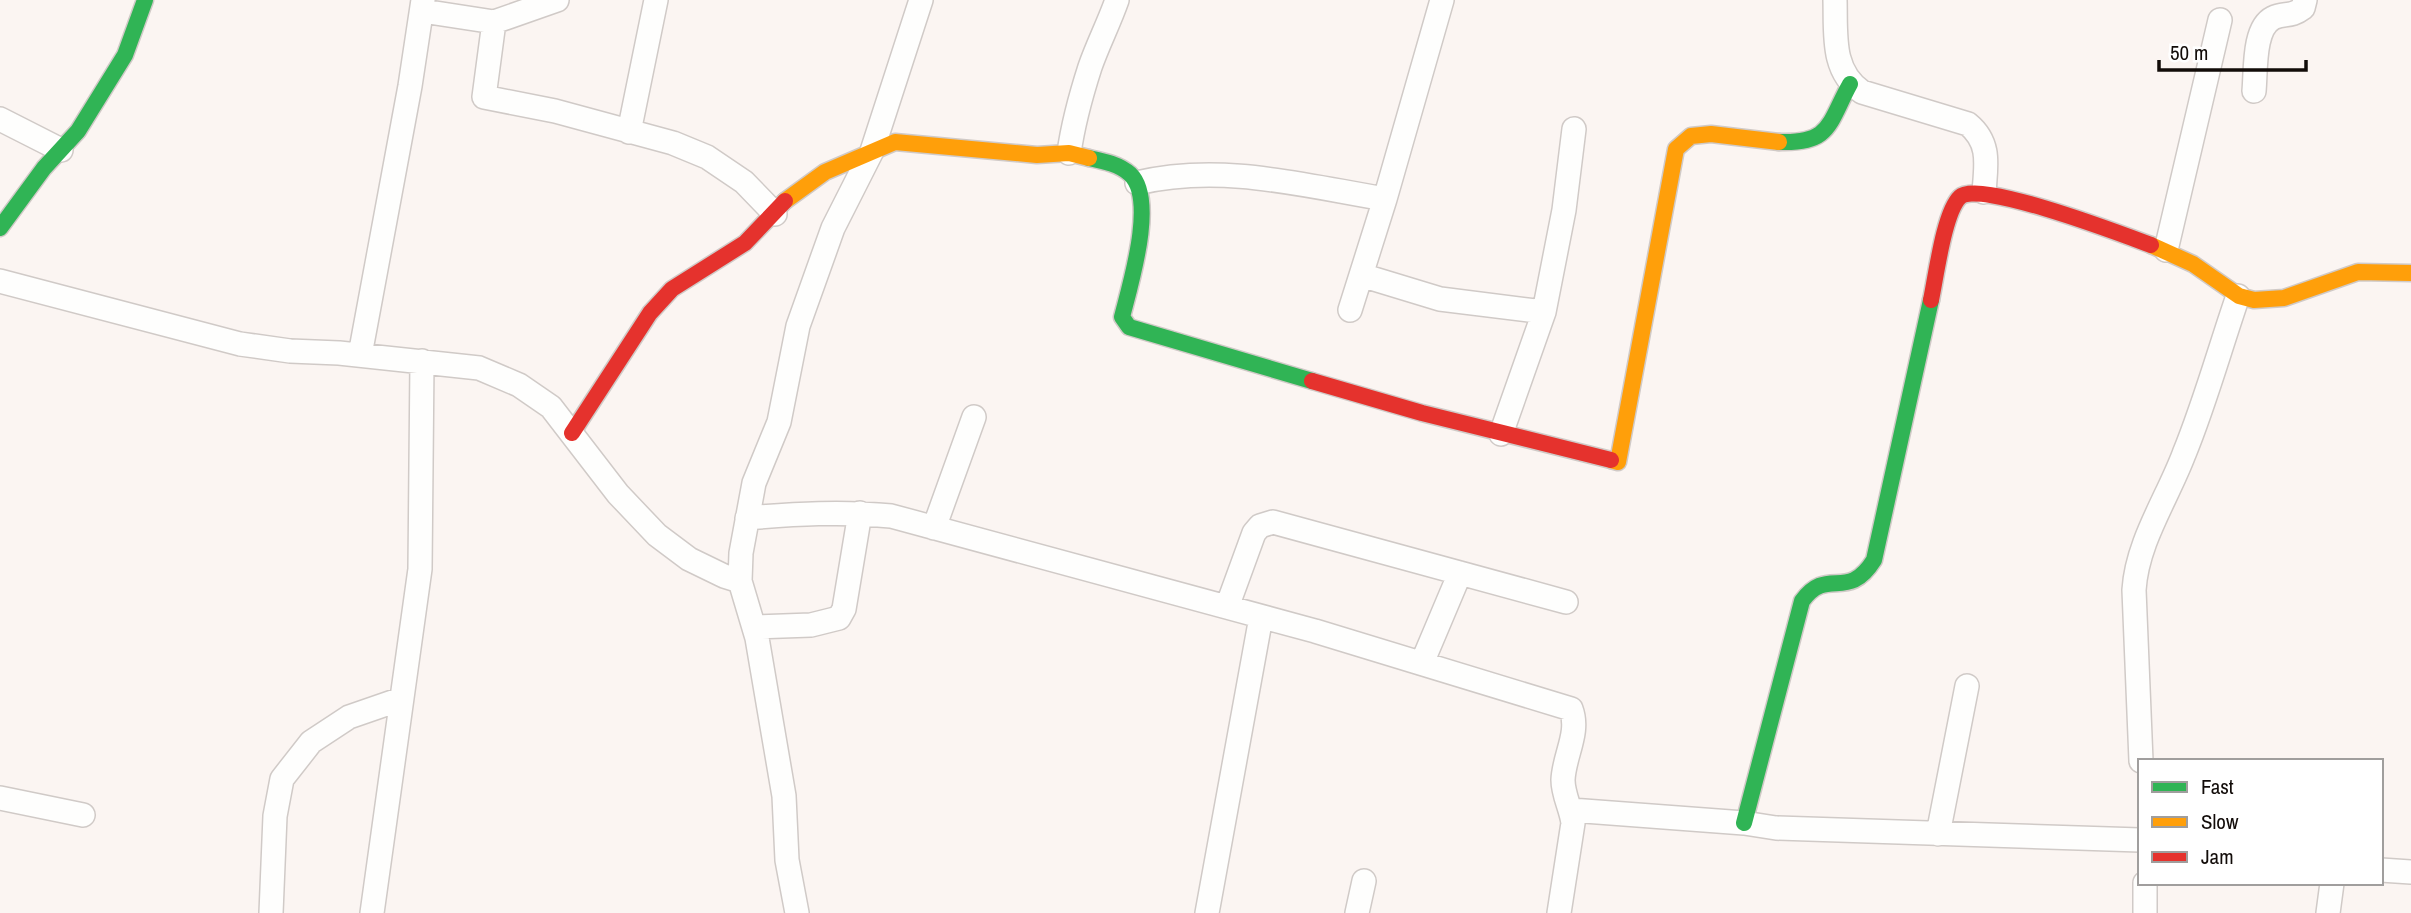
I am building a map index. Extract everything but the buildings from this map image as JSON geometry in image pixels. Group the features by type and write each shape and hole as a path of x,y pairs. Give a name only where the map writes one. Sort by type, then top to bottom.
{"street":[{"path":"0,228 44,168 78,131 125,55 145,0"},
{"path":"360,355 411,86 423,5 494,22 557,0"},
{"path":"629,132 656,0"},
{"path":"797,913 787,860 784,796 754,627 740,581 747,518 754,483 779,422 798,326 805,305 833,228 872,151 921,0"},
{"path":"1069,153 1072,131 1091,65 1117,0"},
{"path":"1350,310 1442,0"},
{"path":"1835,0 1836,49 1840,70 1850,84 1862,92 1968,124 1978,132 1987,157 1984,192"},
{"path":"2254,91 2259,34 2275,16 2293,15 2303,8 2305,0"},
{"path":"2166,250 2220,20"},
{"path":"494,22 484,97 555,111 673,143 707,157 744,182 775,214"},
{"path":"572,433 650,313 672,289 744,243 775,214 790,195 825,172 895,142 1037,155 1069,153 1114,164 1129,173 1137,183 1142,210 1139,246 1122,317 1129,327 1501,434 1618,462 1676,149 1691,136 1711,134 1782,142 1811,141 1822,135 1850,84"},
{"path":"0,119 61,150"},
{"path":"1501,434 1544,312 1564,210 1574,129"},
{"path":"1137,183 1167,176 1218,173 1271,179 1385,199"},
{"path":"1744,823 1802,601 1813,587 1826,584 1842,586 1855,582 1868,573 1874,560 1950,211 1959,196 1969,192 1998,194 2166,250 2188,261 2238,296 2255,300 2285,297 2370,270 2411,273"},
{"path":"1362,275 1440,299 1544,312"},
{"path":"0,281 240,344 479,368 519,385 551,407 618,494 657,535 690,559 740,581"},
{"path":"2141,759 2134,590 2136,569 2142,549 2185,454 2238,296"},
{"path":"372,913 420,569 422,361"},
{"path":"934,528 974,417"},
{"path":"747,518 807,513 891,516 1227,607 1572,709 1576,722 1563,776 1563,790 1572,810 1572,843 1559,913"},
{"path":"754,627 811,625 839,618 844,609 860,513"},
{"path":"1227,607 1254,533 1266,523 1273,522 1566,602"},
{"path":"1422,663 1460,573"},
{"path":"1207,913 1261,617"},
{"path":"1938,834 1967,685"},
{"path":"271,913 275,816 282,779 311,742 349,717 401,699"},
{"path":"0,798 83,815"},
{"path":"1572,810 1744,823 1776,828 2138,840"},
{"path":"2383,870 2411,872"},
{"path":"1357,913 1364,881"},
{"path":"2145,885 2145,913"},
{"path":"2329,913 2332,885"}],"traffic: fast":[{"path":"0,228 44,168 78,131 125,55 145,0"},
{"path":"1779,142 1796,142 1819,135 1832,120 1850,84"},
{"path":"1089,158 1121,168 1130,174 1138,186 1141,202 1139,243 1122,317 1129,327 1312,381"},
{"path":"1744,823 1802,601 1820,585 1855,579 1864,573 1874,560 1931,300"}],"traffic: slow":[{"path":"1611,460 1618,462 1676,149 1691,136 1711,134 1779,142"},
{"path":"785,201 825,172 895,142 1037,155 1069,153 1089,158"},
{"path":"2151,245 2193,264 2239,296 2254,300 2284,298 2358,272 2411,273"}],"traffic: jam":[{"path":"1931,300 1949,216 1960,197 1972,193 2052,210 2151,245"},
{"path":"572,433 650,313 672,289 745,243 785,201"},
{"path":"1312,381 1422,413 1611,460"}]}
